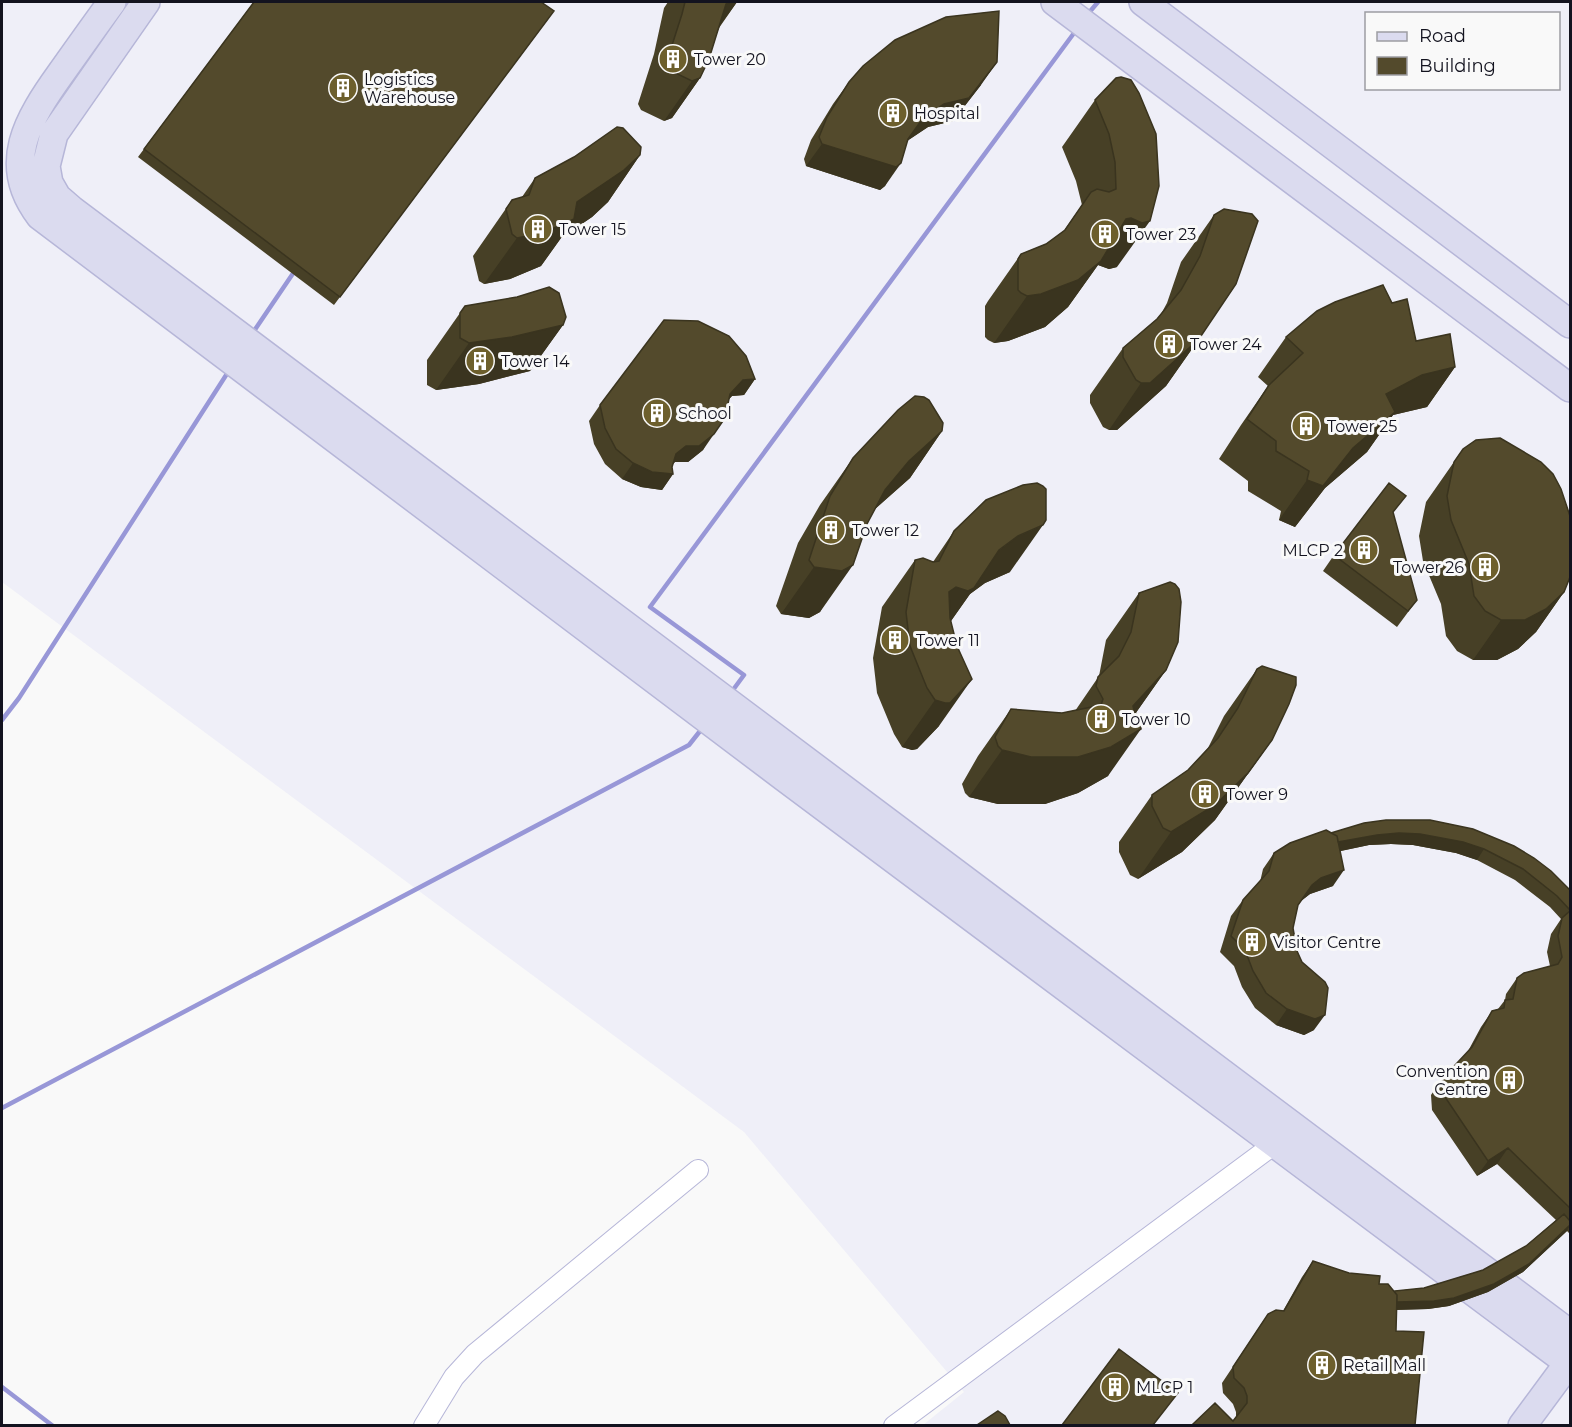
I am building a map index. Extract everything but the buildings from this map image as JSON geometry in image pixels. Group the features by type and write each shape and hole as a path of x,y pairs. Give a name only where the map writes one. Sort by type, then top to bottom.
{"street":[{"path":"112,2 42,100 23,137 18,159 20,181 27,201 58,232 708,720 1286,1136 1570,1334"},
{"path":"146,2 54,134 46,166 49,183 57,196 81,217 725,698 1286,1136 1570,1362 1522,1425"},
{"path":"1143,2 1570,324"},
{"path":"1073,15 1570,388"},
{"path":"894,1425 1286,1136"},
{"path":"424,1425 454,1377 475,1354 698,1170"}],"shaded area":[{"path":"2,2 1570,2 1570,1425 923,1425 964,1392 744,1132 2,582"}],"waterway":[{"path":"1087,15 1098,2"},
{"path":"730,694 744,675 650,607 1077,29"},
{"path":"252,334 296,269"},
{"path":"2,720 19,698 230,369"},
{"path":"2,1108 689,745 704,726"},
{"path":"2,1387 53,1426"}],"place":[{"name":"Tower 20","path":"673,59"},
{"name":"Logistics Warehouse","path":"343,88"},
{"name":"Hospital","path":"893,113"},
{"name":"Tower 15","path":"538,229"},
{"name":"Tower 23","path":"1105,234"},
{"name":"Tower 24","path":"1169,344"},
{"name":"Tower 14","path":"480,361"},
{"name":"School","path":"657,413"},
{"name":"Tower 25","path":"1306,426"},
{"name":"Tower 12","path":"831,530"},
{"name":"MLCP 2","path":"1364,550"},
{"name":"Tower 26","path":"1485,567"},
{"name":"Tower 11","path":"895,640"},
{"name":"Tower 10","path":"1101,719"},
{"name":"Tower 9","path":"1205,794"},
{"name":"Visitor Centre","path":"1252,942"},
{"name":"Convention Centre","path":"1509,1080"},
{"name":"Retail Mall","path":"1322,1365"},
{"name":"MLCP 1","path":"1115,1387"}]}
